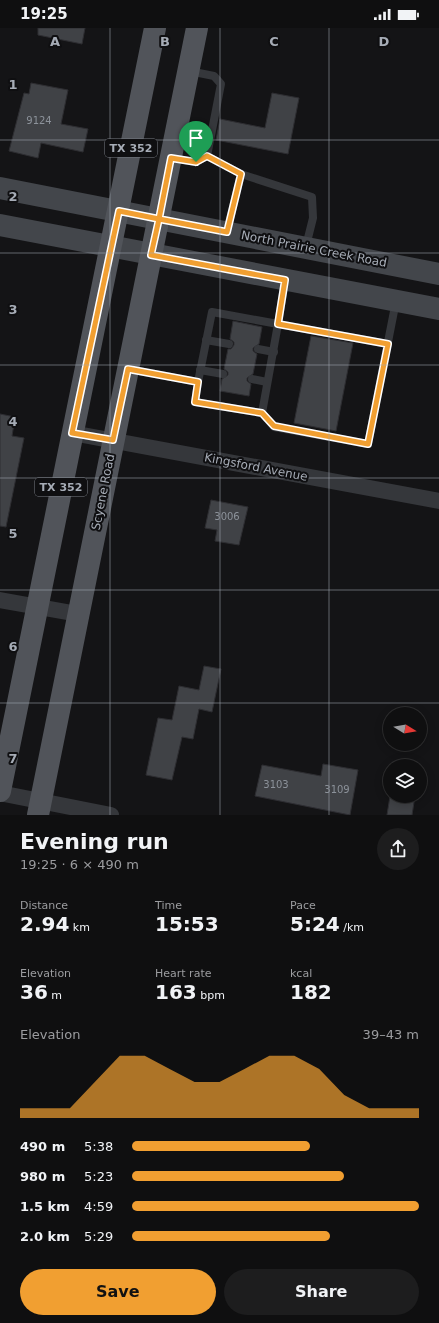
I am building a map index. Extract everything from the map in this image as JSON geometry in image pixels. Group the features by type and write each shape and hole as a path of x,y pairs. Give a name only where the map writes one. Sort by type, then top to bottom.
{"main road":[{"name":"TX 352","path":"0,792 155,28"},
{"name":"Scyene Road","path":"39,808 197,28"},
{"name":"North Prairie Creek Road","path":"0,188 439,274"},
{"path":"0,225 439,309"}],"street":[{"name":"Kingsford Avenue","path":"72,433 439,501"},
{"path":"0,600 78,614"},
{"path":"0,792 39,808 111,815"}],"lane":[{"path":"189,71 214,76 221,84 207,156"},
{"path":"171,158 196,162 207,156"},
{"path":"207,156 241,174 312,197 313,218 305,248"},
{"path":"227,232 241,174"},
{"path":"262,413 274,352 285,280"},
{"path":"388,344 212,312 195,402 262,413 274,426 368,444 388,344 396,301"},
{"path":"206,340 229,344"},
{"path":"258,349 274,352"},
{"path":"128,369 198,382"},
{"path":"200,370 223,374"},
{"path":"252,380 268,382"}],"building":[{"path":"38,28 85,28 82,44 38,35"},
{"path":"31,83 68,90 61,124 88,129 83,152 41,143 38,158 9,151 24,93 29,94"},
{"path":"272,93 299,98 288,154 216,140 220,119 265,128"},
{"path":"233,321 262,327 259,344 253,348 253,351 257,354 253,374 247,378 247,381 251,384 249,396 220,391 222,379 228,375 228,372 224,369 228,349 231,349 234,345 234,342 230,339"},
{"path":"311,336 353,343 336,431 294,423"},
{"path":"0,414 15,417 12,436 24,438 6,527 0,526"},
{"path":"211,500 248,507 239,545 215,541 217,530 205,528"},
{"path":"204,666 221,669 212,712 199,709 193,739 182,737 172,780 146,775 158,718 172,720 179,686 199,690"},
{"path":"323,764 358,770 350,815 255,796 262,765 321,776"},
{"path":"389,803 414,803 412,815 387,815"}],"route":[{"path":"196,162 171,158 159,219 119,211 72,433 113,440 128,369 198,382 195,402 262,413 274,426 368,444 388,344 278,324 285,280 151,255 159,219 227,232 241,174 207,156 196,162"}]}
